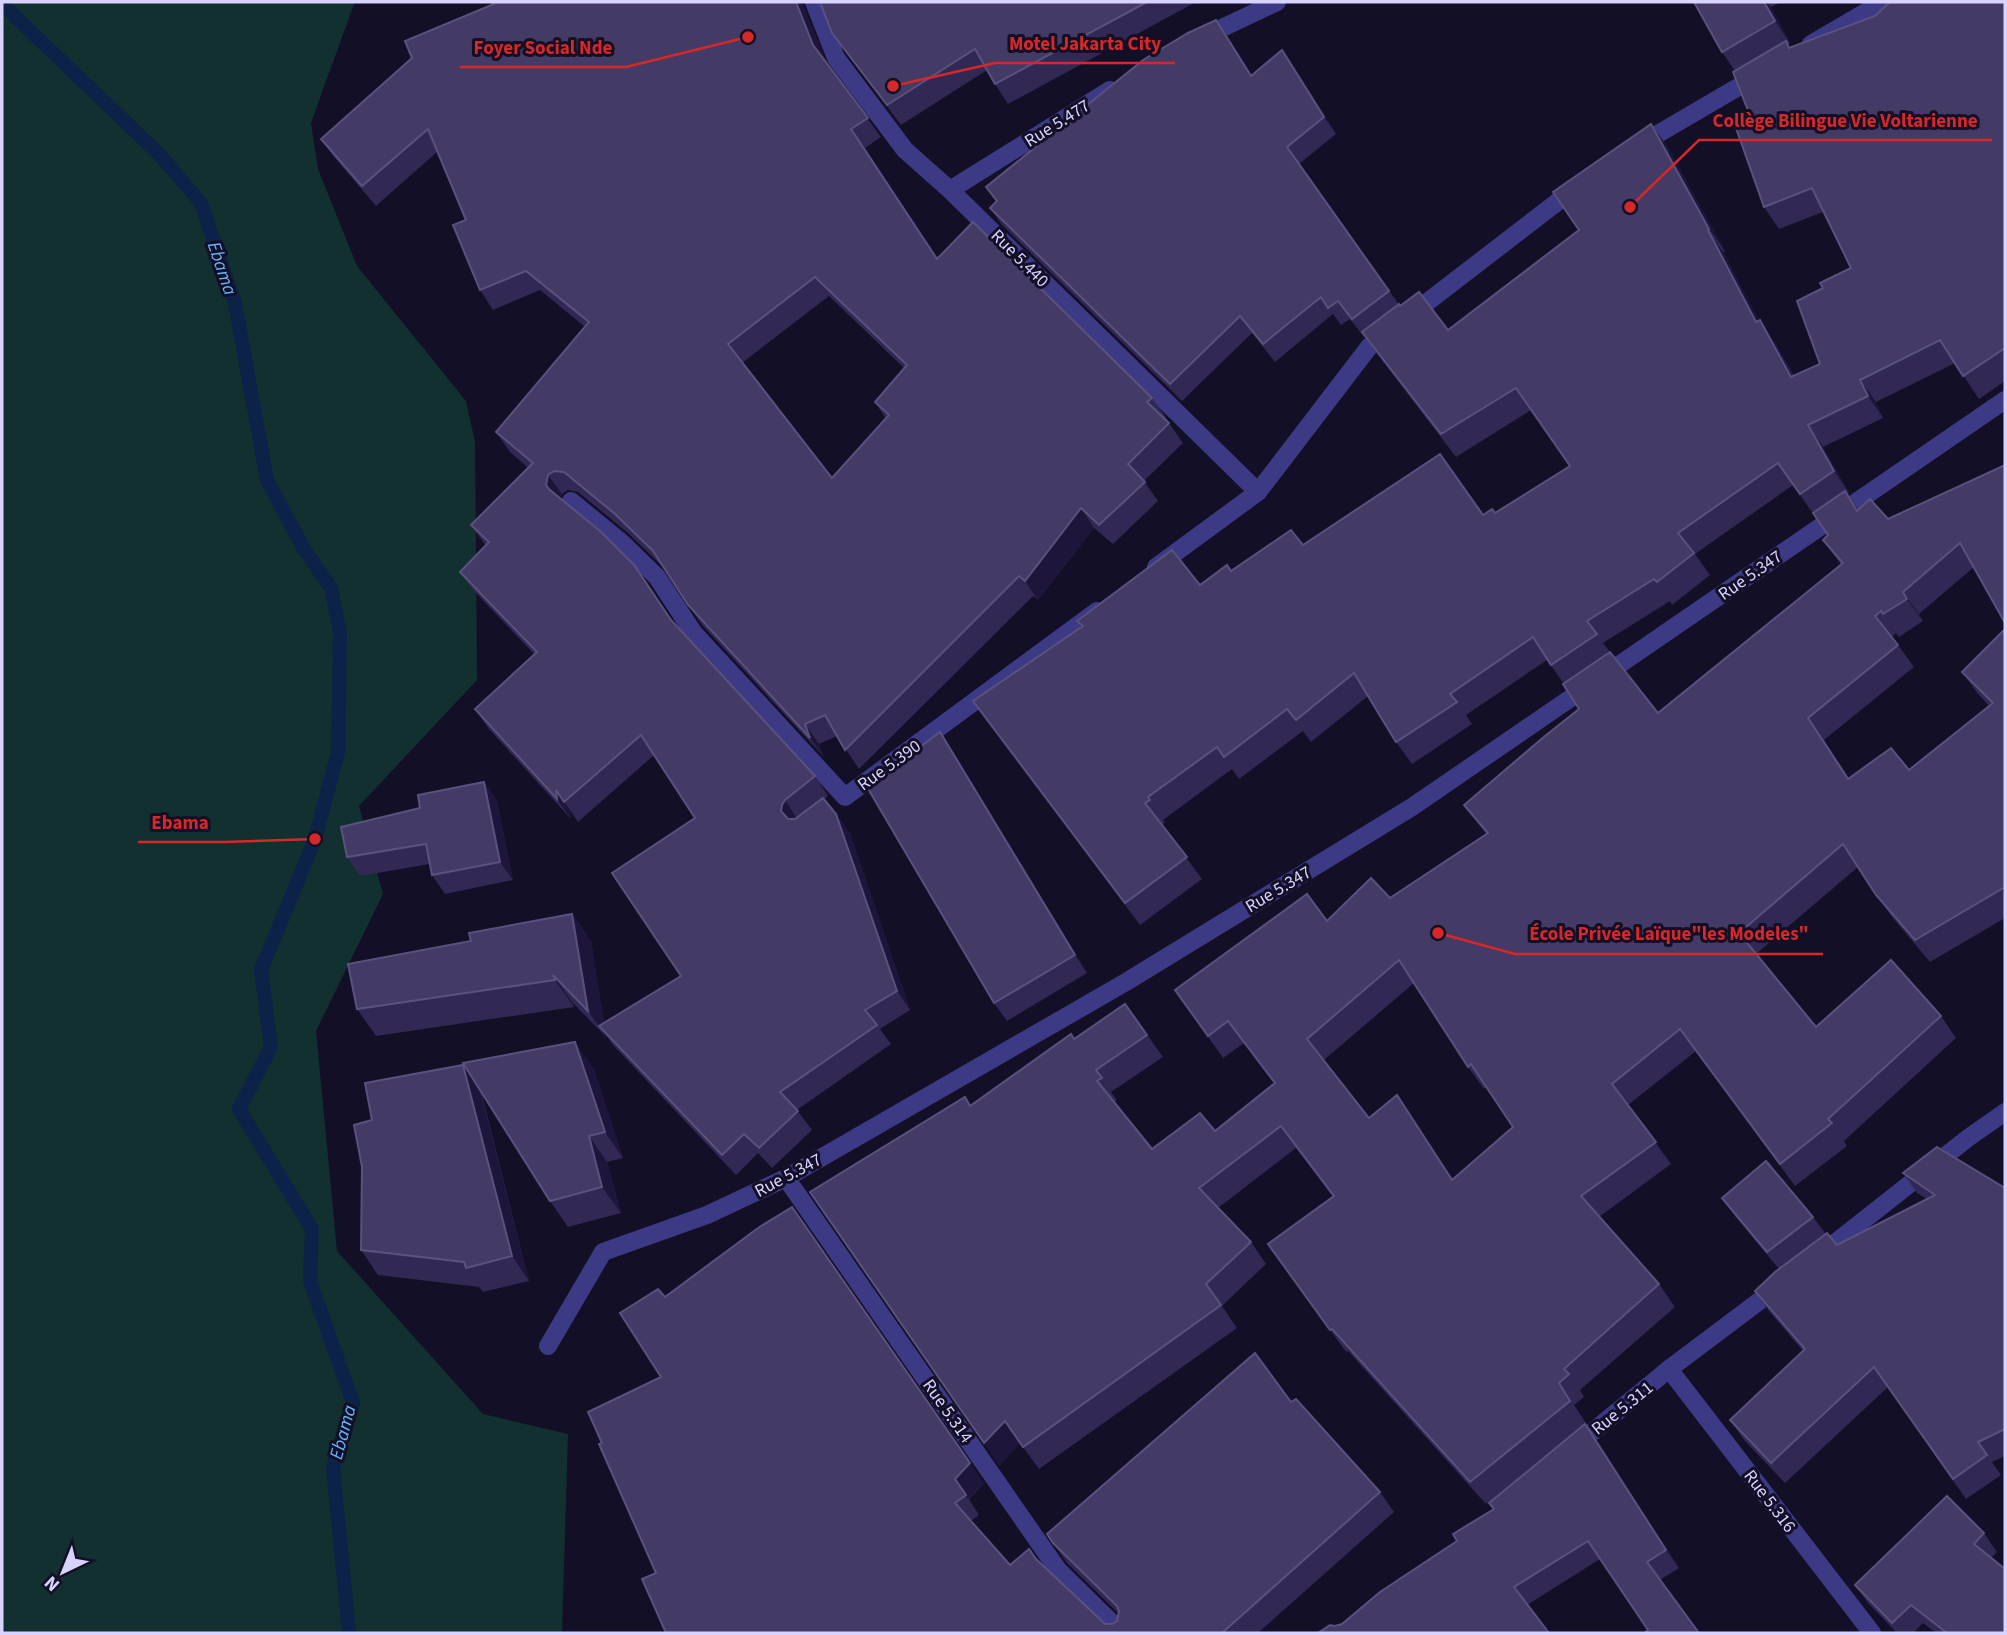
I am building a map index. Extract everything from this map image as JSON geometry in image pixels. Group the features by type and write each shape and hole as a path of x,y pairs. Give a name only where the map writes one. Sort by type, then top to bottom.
{"street":[{"name":"Rue 5.440","path":"814,2 836,58 905,150 950,190 1258,492"},
{"path":"1183,47 1277,2"},
{"path":"1802,49 1883,2"},
{"path":"1628,151 1767,70"},
{"name":"Rue 5.477","path":"950,190 1123,83"},
{"path":"1146,575 1258,492 1369,347 1594,173"},
{"name":"Rue 5.347","path":"548,1346 603,1252 707,1215 786,1178 1126,982 1412,807 2005,400"},
{"name":"Rue 5.390","path":"571,502 621,542 657,577 693,632 840,801 1113,599"},
{"name":"Rue 5.311","path":"1562,1457 1669,1369 2005,1112"},
{"name":"Rue 5.314","path":"786,1178 1058,1570 1122,1633"},
{"name":"Rue 5.316","path":"1669,1369 1872,1633"}],"green space":[{"path":"2,2 354,4 311,123 318,169 357,266 466,401 475,442 477,680 359,806 383,894 316,1031 337,1251 483,1414 568,1434 562,1633 2,1633"}],"building":[{"path":"493,2 796,2 813,45 868,118 851,129 937,259 973,222 1152,398 1147,402 1169,423 1128,464 1145,482 1099,525 1081,508 1025,581 1019,576 845,750 825,715 805,724 810,738 688,605 653,551 615,514 564,472 554,471 548,475 546,485 550,490 600,531 634,565 671,620 815,776 785,800 781,811 788,819 795,819 823,798 836,814 897,991 865,1010 877,1025 780,1092 798,1111 759,1148 744,1134 722,1155 599,1026 681,976 612,873 695,818 641,735 564,802 556,790 557,799 475,709 537,652 460,572 489,542 471,525 533,463 496,432 589,322 526,271 480,290 453,225 466,220 428,129 362,186 321,139 412,58 405,41 494,4","holes":["815,277 907,365 875,402 889,415 832,478 728,344"]},
{"path":"820,2 1147,2 995,84 975,49 887,105 832,33"},
{"path":"1694,2 1764,2 1775,21 1722,52"},
{"path":"1890,2 2005,2 2005,348 1963,376 1940,340 1860,380 1868,396 1808,425 1834,471 1800,494 1778,463 1678,533 1694,553 1657,582 1654,579 1587,621 1597,634 1551,665 1533,637 1450,694 1457,702 1396,742 1354,673 1296,720 1287,709 1224,757 1217,747 1148,797 1150,800 1145,803 1187,857 1125,903 973,701 1083,626 1077,621 1172,550 1200,585 1227,565 1231,571 1291,530 1303,545 1440,454 1483,515 1492,509 1495,513 1570,466 1516,388 1441,434 1362,332 1419,292 1448,330 1579,230 1553,192 1651,124 1756,322 1760,320 1791,377 1820,364 1797,301 1823,288 1820,283 1851,268 1812,188 1764,207 1736,128 1752,121 1733,72 1786,41 1789,48 1875,16"},
{"path":"1216,20 1251,76 1282,50 1324,117 1287,147 1389,291 1352,319 1338,301 1328,308 1321,297 1263,344 1240,316 1170,384 990,208 997,201 986,187 1143,60"},
{"path":"2005,465 2005,623 1960,543 1903,592 1907,599 1875,616 1898,645 1808,718 1848,779 1891,748 1909,770 1993,703 1962,672 2005,629 2005,887 1915,940 1876,895 1843,844 1739,933 1816,1027 1891,960 1941,1016 1828,1119 1832,1123 1780,1164 1680,1029 1612,1084 1656,1142 1581,1196 1659,1284 1564,1369 1569,1374 1559,1383 1570,1401 1470,1482 1332,1329 1330,1330 1268,1244 1334,1196 1281,1126 1199,1188 1251,1242 1206,1284 1221,1305 1023,1447 1005,1421 984,1443 810,1192 965,1097 970,1106 1071,1034 1074,1039 1125,1004 1147,1035 1096,1070 1102,1078 1097,1081 1152,1149 1200,1113 1215,1131 1275,1083 1228,1021 1208,1036 1175,990 1307,894 1327,921 1371,878 1390,898 1488,833 1464,805 1579,709 1563,684 1610,652 1658,713 1843,563 1823,540 1828,535 1813,513 1845,491 1857,511 1870,499 1888,519","holes":["1399,960 1468,1067 1471,1064 1513,1127 1452,1180 1397,1095 1369,1118 1307,1039"]},
{"path":"940,732 1075,955 994,1003 867,787"},
{"path":"484,782 500,862 432,875 426,844 347,857 341,827 420,808 418,795"},
{"path":"572,914 588,1011 553,975 555,980 357,1009 348,964 471,941 469,933"},
{"path":"575,1042 605,1132 589,1136 602,1187 550,1201 463,1063"},
{"path":"463,1065 512,1256 466,1268 464,1262 361,1250 362,1167 354,1125 372,1120 365,1083"},
{"path":"1937,1147 2005,1188 2005,1429 1978,1442 1987,1455 1953,1479 1874,1367 1771,1463 1730,1420 1805,1349 1755,1291 1775,1272 1827,1233 1837,1245 1935,1195 1903,1173"},
{"path":"1766,1161 1813,1217 1767,1252 1722,1198"},
{"path":"792,1207 970,1463 955,1479 966,1495 955,1503 1010,1565 1029,1549 1036,1559 1105,1624 1117,1621 1117,1606 1047,1534 1255,1353 1291,1402 1296,1399 1380,1492 1222,1633 666,1633 642,1579 656,1573 599,1444 602,1443 588,1412 661,1377 620,1313 658,1289 665,1297 758,1228"},
{"path":"1585,1424 1666,1550 1647,1562 1699,1633 1644,1633 1648,1630 1588,1541 1514,1587 1549,1633 1318,1633 1330,1625 1342,1624 1380,1592 1457,1541 1453,1534 1494,1509 1489,1503"},
{"path":"1947,1496 1984,1533 1974,1544 2005,1569 2005,1633 1947,1633 1911,1605 1892,1623 1855,1585"}],"waterway":[{"name":"Ebama","path":"2,4 159,154 201,203 235,303 267,480 304,549 331,588 340,633 338,752 315,839 261,970 271,1047 239,1109 312,1229 310,1281 353,1403 333,1467 349,1633"}],"place":[{"name":"Foyer Social Nde","path":"748,37"},
{"name":"Motel Jakarta City","path":"893,86"},
{"name":"Collège Bilingue Vie Voltarienne","path":"1630,207"},
{"name":"Ebama","path":"315,839"},
{"name":"École Privée Laïque\"les Modeles\"","path":"1438,933"}]}
